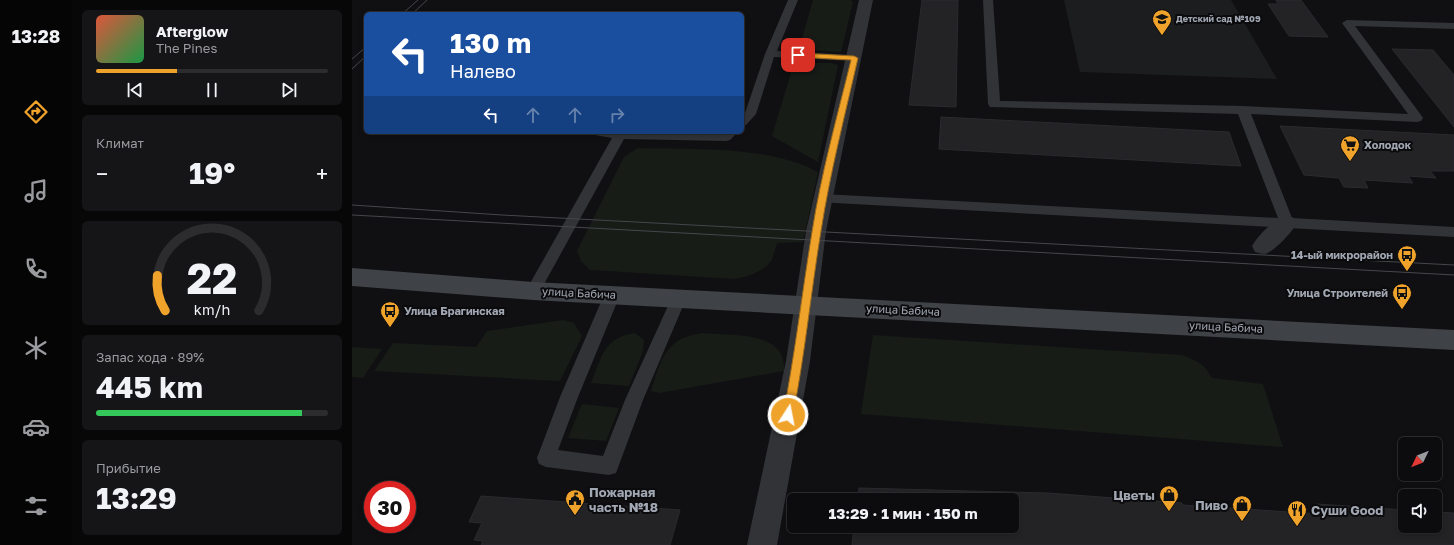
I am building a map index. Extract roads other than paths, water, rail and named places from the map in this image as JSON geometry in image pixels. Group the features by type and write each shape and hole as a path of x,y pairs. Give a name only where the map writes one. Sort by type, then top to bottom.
{"street":[{"path":"762,545 798,361 807,305 816,231 829,162 854,58 866,0"},
{"path":"1263,246 1287,222"},
{"name":"улица Бабича","path":"352,277 533,291 1454,340"}],"lane":[{"path":"744,120 750,114 770,54 793,0"},
{"path":"988,0 994,104 1243,110 1417,118 1347,22 1454,26"},
{"path":"770,54 854,58"},
{"path":"1243,110 1287,222"},
{"path":"613,134 726,137 730,134"},
{"path":"533,291 620,135"},
{"path":"822,199 1287,222 1454,232"},
{"path":"612,295 569,396 546,458 609,466 634,400 678,299"}],"tram line":[{"path":"404,12 418,0"},
{"path":"414,12 427,0"},
{"path":"352,59 364,49"},
{"path":"352,69 364,58"},
{"path":"352,205 502,215 1454,265"},
{"path":"352,215 1454,275"}],"place":[{"name":"Детский сад №109","path":"1162,36"},
{"name":"Холодок","path":"1350,162"},
{"name":"14-ый микрорайон","path":"1407,272"},
{"name":"Улица Строителей","path":"1402,310"},
{"name":"Улица Брагинская","path":"390,328"},
{"name":"Цветы","path":"1169,512"},
{"name":"Пожарная часть №18","path":"575,516"},
{"name":"Пиво","path":"1242,522"},
{"name":"Суши Good","path":"1297,527"}]}
